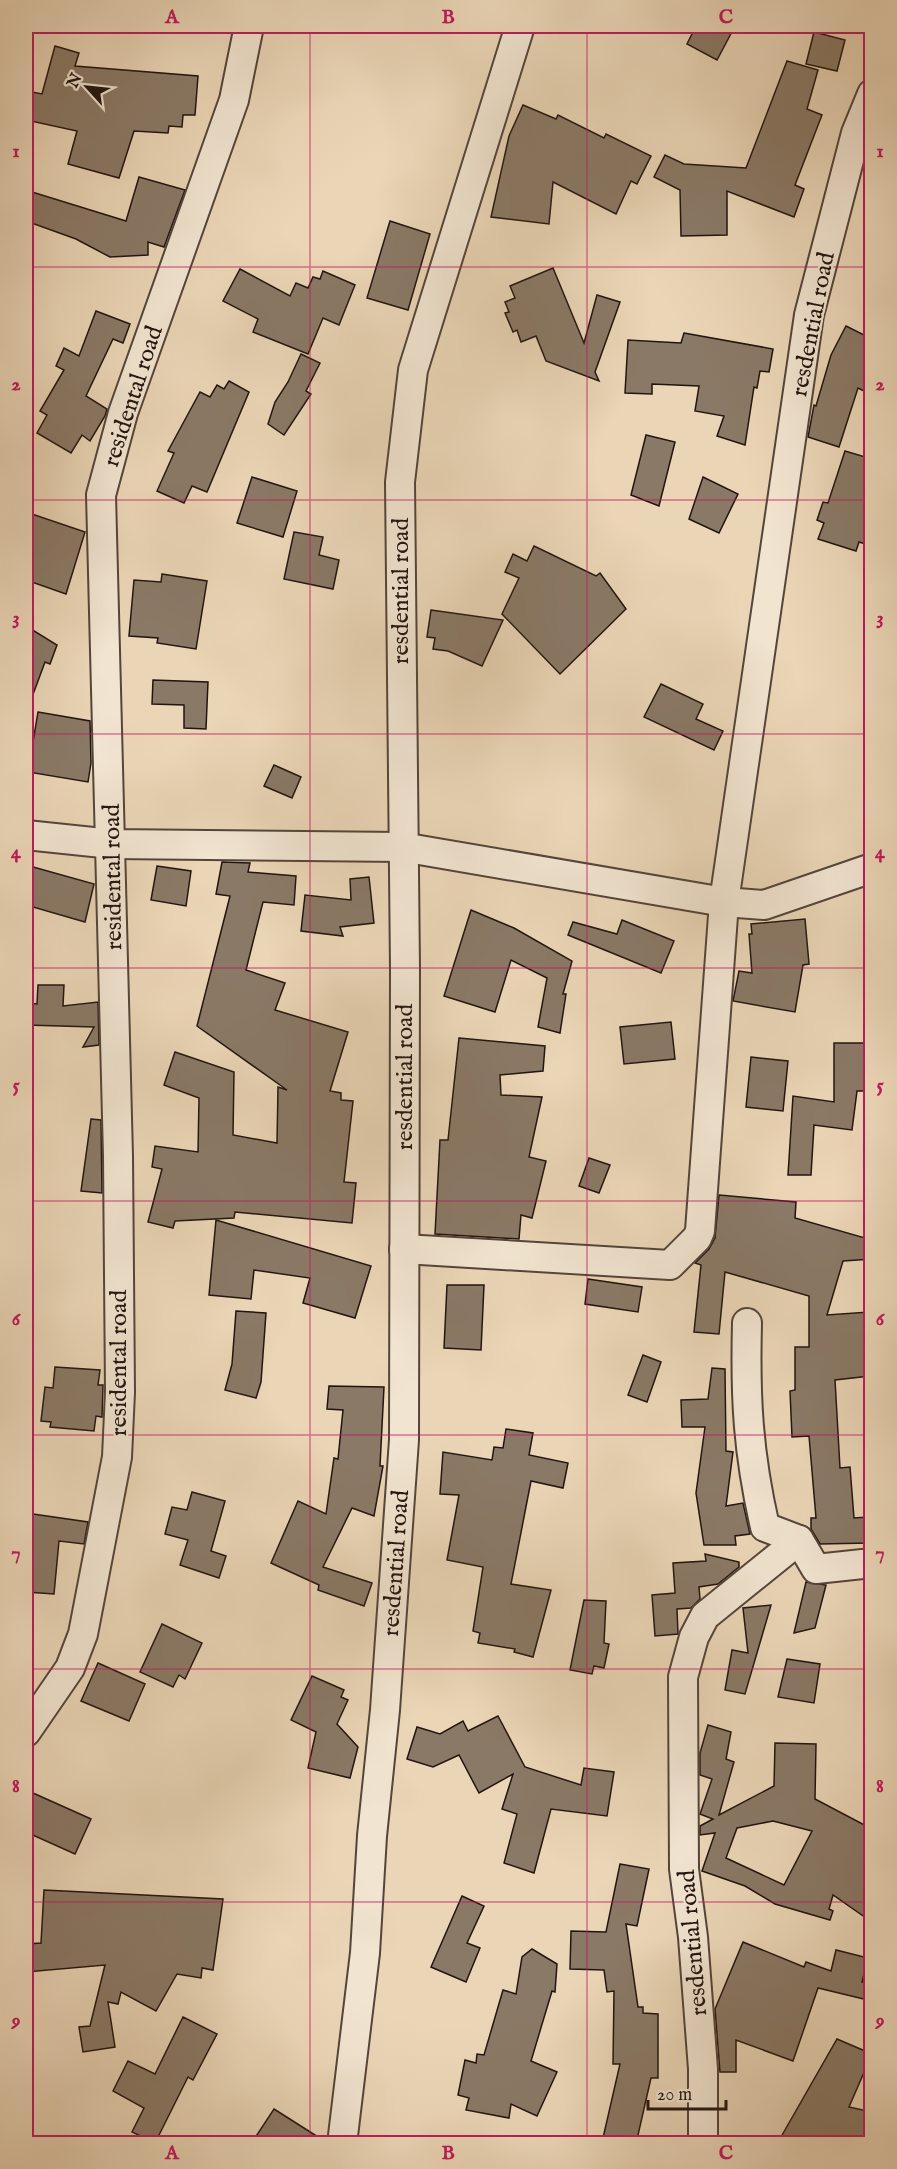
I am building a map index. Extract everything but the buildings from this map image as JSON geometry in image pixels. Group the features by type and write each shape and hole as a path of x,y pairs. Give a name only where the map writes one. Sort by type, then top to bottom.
{"street":[{"name":"residental road","path":"26,1732 70,1668 83,1634 117,1457 120,1392 118,1156 102,495 123,413 234,100 249,26"},
{"name":"resdential road","path":"342,2144 365,1953 372,1836 404,1440 405,969 400,482 414,370 520,26"},
{"name":"resdential road","path":"404,1249 670,1265 697,1239 700,1231 724,902 809,315 856,133 872,94"},
{"path":"26,836 112,844 402,847 724,902 764,905 872,868"},
{"path":"747,1323 745,1397 749,1448 765,1527 799,1540 816,1569 872,1563"},
{"name":"resdential road","path":"702,2144 701,2035 693,1937 684,1869 683,1677 694,1637 705,1616 799,1540"}]}
